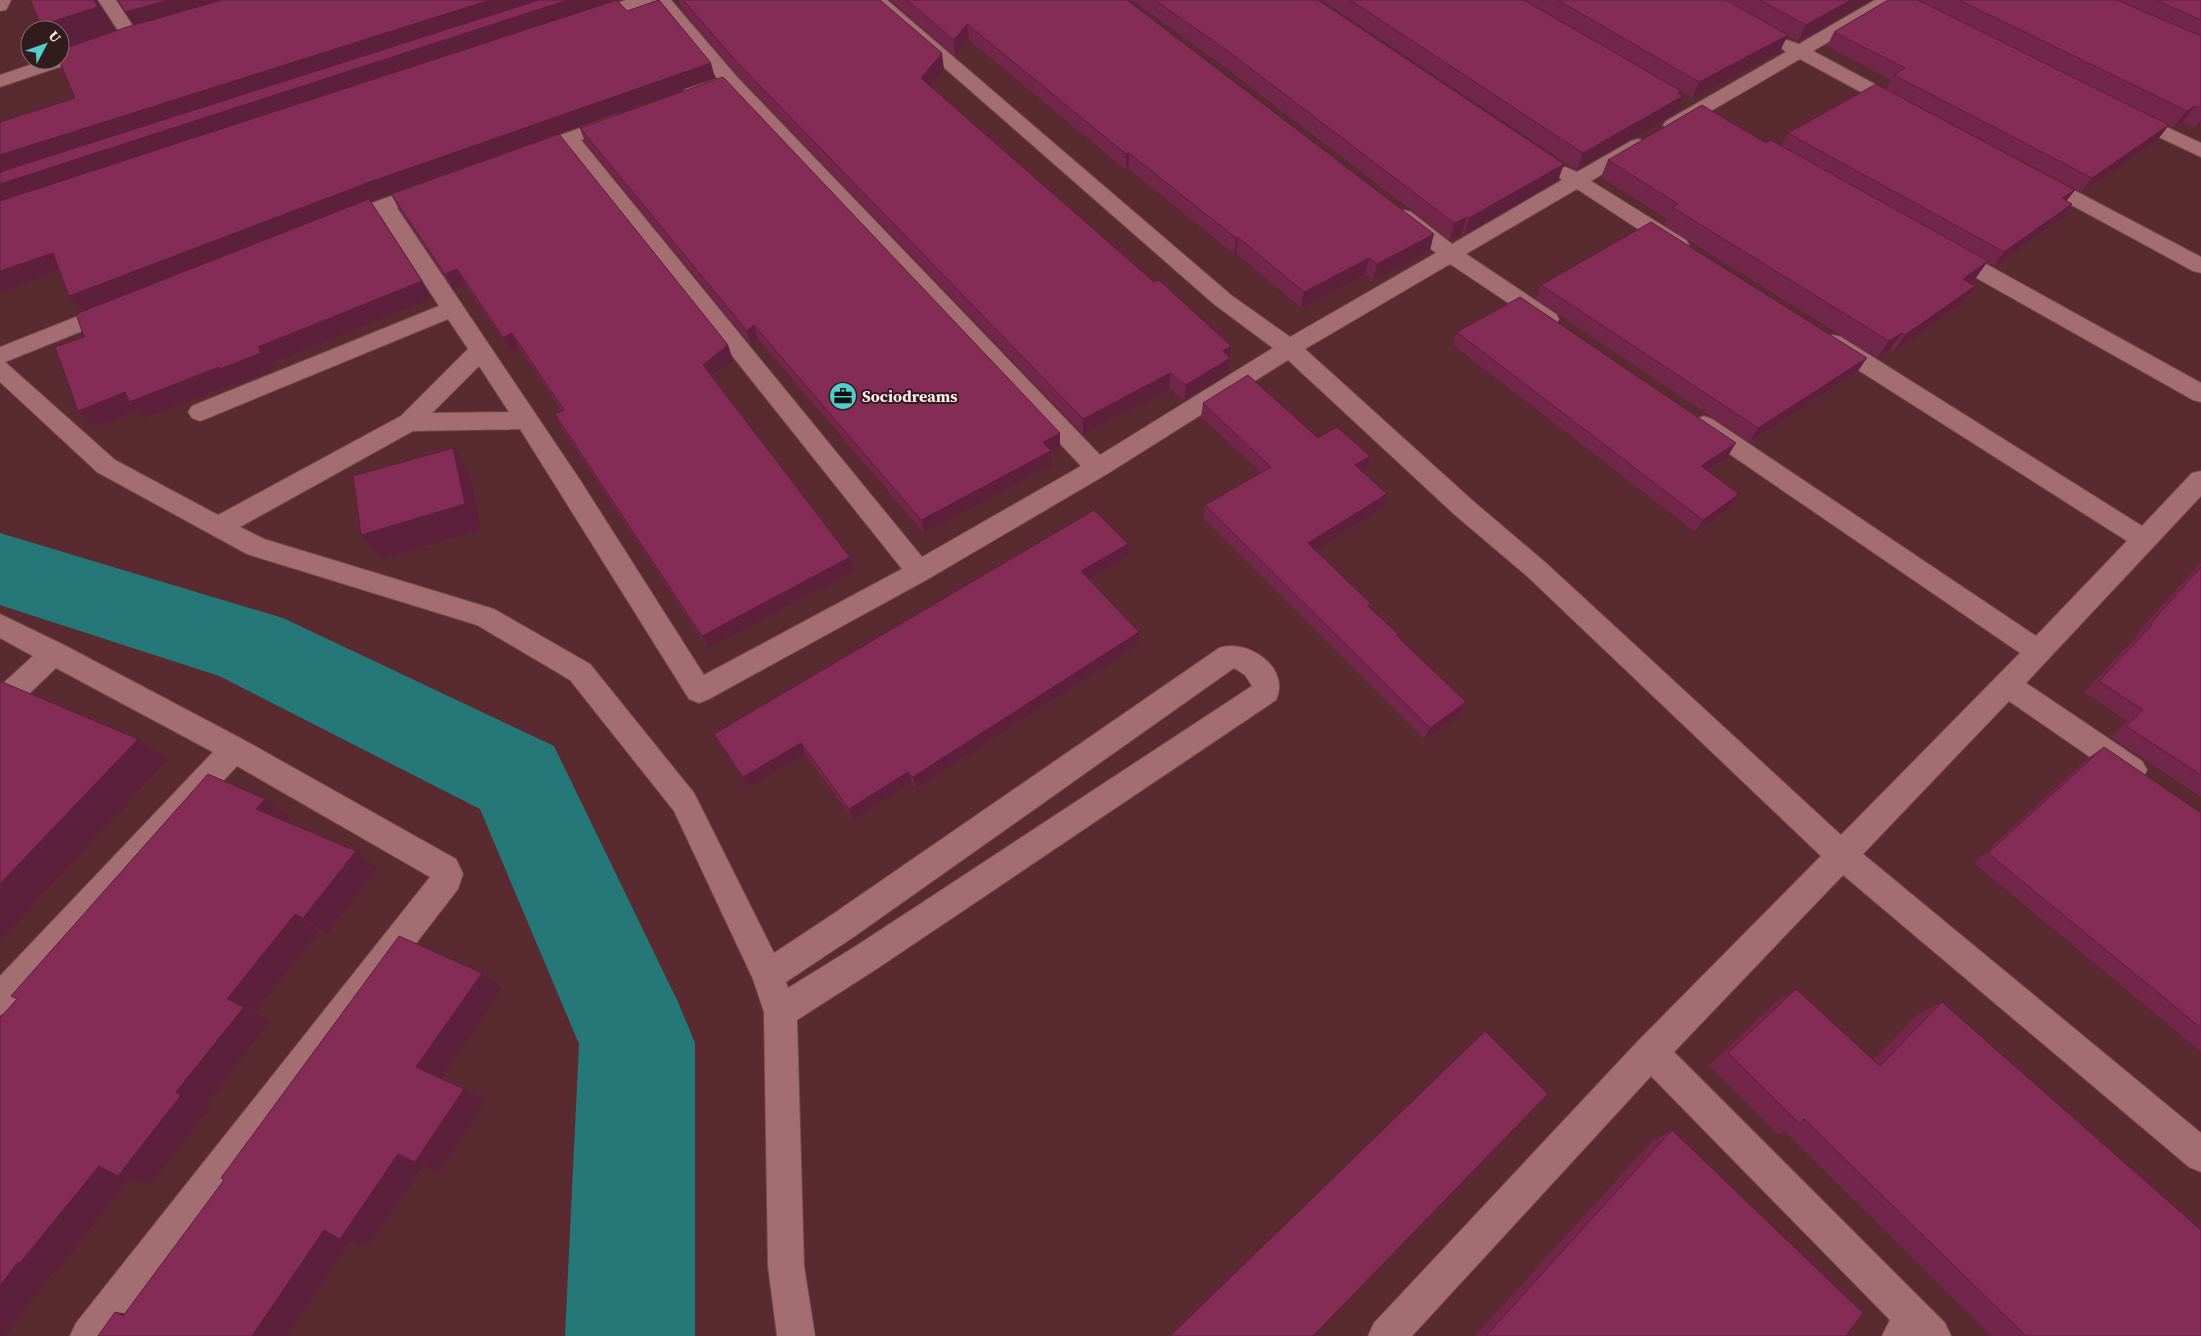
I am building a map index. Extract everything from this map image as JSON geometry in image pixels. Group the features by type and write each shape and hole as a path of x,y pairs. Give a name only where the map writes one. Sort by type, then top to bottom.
{"street":[{"path":"0,6 2,0"},
{"path":"107,0 131,37"},
{"path":"568,25 644,0"},
{"path":"662,0 730,81 1098,468"},
{"path":"876,0 1223,300 1289,348 1464,508 1537,570 1842,856 2201,1155"},
{"path":"384,205 571,487 699,691 919,572 1098,468 1289,348 1888,0"},
{"path":"0,81 149,31"},
{"path":"1774,38 1921,117"},
{"path":"668,102 730,81"},
{"path":"2112,107 2201,151"},
{"path":"504,162 632,115"},
{"path":"569,138 919,572"},
{"path":"1552,164 1694,255"},
{"path":"2017,168 2201,266"},
{"path":"319,230 448,182"},
{"path":"1389,206 1451,254 1565,331"},
{"path":"1932,243 2201,394"},
{"path":"0,356 135,302"},
{"path":"200,412 452,309"},
{"path":"1819,334 2145,540"},
{"path":"220,526 409,422 480,351"},
{"path":"0,368 106,466 256,547 485,616 580,672 684,802 768,975 780,1012 786,1266 796,1336"},
{"path":"1688,414 2039,652"},
{"path":"409,422 526,420"},
{"path":"1387,1336 1651,1052 2007,686 2201,480"},
{"path":"0,624 234,749 445,869 448,874 448,879 89,1336"},
{"path":"0,704 54,654"},
{"path":"768,975 844,925 1229,656 1238,655 1244,658 1264,677 1267,684 1266,692 867,957 780,1012"},
{"path":"2007,686 2152,784"},
{"path":"0,999 234,749"},
{"path":"1651,1052 1915,1330"}],"building":[{"path":"30,0 94,0 98,7 57,20 39,20"},
{"path":"118,0 169,0 125,12"},
{"path":"222,0 490,0 0,155 0,122 75,98 63,70 70,70 70,47 127,27"},
{"path":"539,0 568,0 0,184 0,172"},
{"path":"617,0 627,11 659,0 711,63 367,183 69,296 53,253 0,271 0,201"},
{"path":"683,0 880,0 942,53 921,78 1154,282 1159,280 1231,346 1223,351 1230,358 1186,385 1170,373 1083,419 734,59"},
{"path":"907,0 1127,0 1434,234 1377,264 1369,258 1304,292 1238,237 1236,238 1129,153 1126,154 967,24 954,40"},
{"path":"1155,0 1318,0 1564,164 1469,218 1467,217 1454,223 1229,52"},
{"path":"1350,0 1524,0 1681,91 1678,93 1683,96 1583,153"},
{"path":"1558,0 1726,0 1788,35 1699,82"},
{"path":"1760,0 1851,0 1806,25"},
{"path":"1888,0 1918,0 2169,125 2092,178 1894,75 1905,68 1834,32"},
{"path":"1959,0 2117,0 2201,36 2201,109 2195,106 2187,111"},
{"path":"2156,0 2201,0 2201,20"},
{"path":"723,77 1060,433 1043,442 1051,451 921,520 754,325 747,331 580,128"},
{"path":"1876,84 2075,190 2062,198 2072,204 2004,252 1788,133"},
{"path":"1702,105 1766,143 1771,140 1988,261 1963,279 1975,286 1905,335 1902,333 1889,341 1672,207 1678,204 1608,160"},
{"path":"559,134 728,345 703,365 850,557 702,636 555,414 564,410 512,333 503,337 457,269 445,274 391,194"},
{"path":"369,199 422,281 258,347 261,353 220,369 219,367 129,402 125,392 78,411 55,347 84,337 76,314"},
{"path":"1651,222 1867,358 1758,428 1541,285"},
{"path":"1520,297 1736,443 1701,466 1739,494 1703,520 1457,332"},
{"path":"1248,375 1318,438 1337,427 1370,456 1355,465 1387,494 1308,543 1371,604 1368,606 1398,634 1396,635 1466,702 1430,728 1205,505 1271,467 1203,403"},
{"path":"453,448 465,504 361,535 353,476"},
{"path":"1094,510 1128,544 1081,571 1139,632 913,777 908,772 849,809 801,743 743,777 714,734"},
{"path":"2201,567 2201,775 2126,726 2143,710 2099,681 2152,625 2150,624"},
{"path":"0,681 138,739 0,884"},
{"path":"2104,747 2201,813 2201,1028 1988,853"},
{"path":"208,774 265,799 256,809 356,851 303,918 295,914 227,999 244,1007 176,1092 181,1095 118,1176 99,1166 0,1286 0,1018 17,999 11,996"},
{"path":"399,936 482,973 416,1067 464,1089 415,1162 398,1154 340,1239 324,1230 252,1336 98,1336 115,1312 123,1316 224,1180 221,1178"},
{"path":"1796,989 1880,1066 1942,1002 2201,1230 2201,1336 2026,1336 1804,1119 1800,1124 1728,1053"},
{"path":"1485,1031 1548,1094 1313,1336 1170,1336"},
{"path":"1672,1130 1863,1313 1846,1336 1486,1336"}],"waterway":[{"path":"0,569 249,646 518,778 637,1043 630,1336"}],"place":[{"name":"Sociodreams","path":"843,396"}]}
